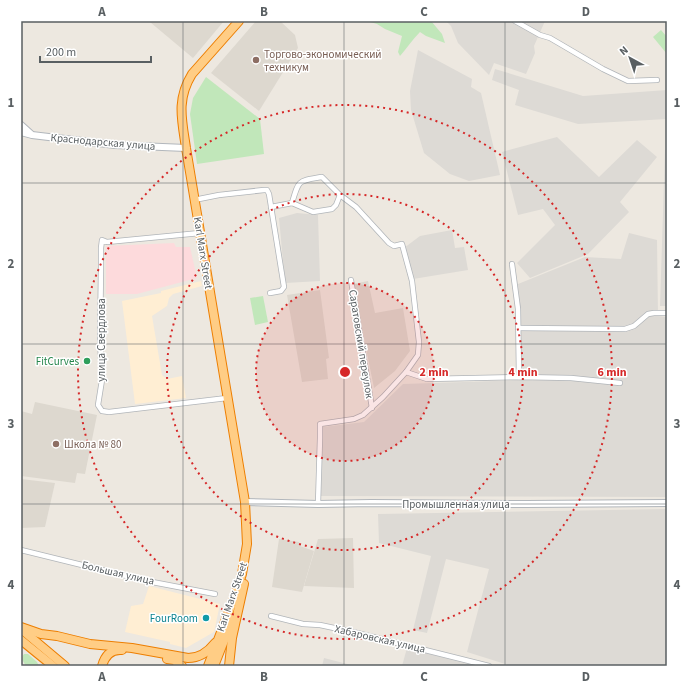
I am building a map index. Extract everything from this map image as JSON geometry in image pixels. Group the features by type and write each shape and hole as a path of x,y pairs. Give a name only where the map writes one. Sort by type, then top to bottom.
{"highway":[{"name":"Karl Marx Street","path":"208,666 236,593 245,560 247,538 245,502 194,200 181,107 182,97 187,83 202,62 238,21"},
{"name":"Karl Marx Street","path":"242,594 253,545 251,517 245,502"},
{"path":"214,666 242,594"},
{"path":"228,666 232,638 242,594"},
{"path":"21,628 41,634 57,636 90,644 132,648 188,658 198,657 204,654 214,645 220,635"},
{"path":"21,628 65,666"},
{"path":"22,641 45,666"},
{"path":"22,641 53,666"},
{"path":"102,666 106,655 116,649 174,660 182,666"}],"street":[{"path":"515,21 540,36 550,38 603,69 628,81 657,80"},
{"path":"21,125 32,135"},
{"name":"Краснодарская улица","path":"21,132 32,135 115,145 186,148"},
{"path":"292,203 300,182 303,180 322,177 340,195 356,207 389,243 394,246 402,244 412,281 420,342 418,355 406,372 372,408 363,415 354,419 320,424 318,504"},
{"path":"194,200 219,195 267,190 272,208 284,287 281,291 270,293"},
{"path":"272,208 292,203 313,212 332,209 340,195"},
{"name":"улица Свердлова","path":"200,233 107,242 102,240 100,340 102,380 98,405 102,411 109,412 227,398"},
{"path":"512,264 518,309 519,377"},
{"name":"Саратовский переулок","path":"351,280 372,408"},
{"path":"518,328 625,329 634,326 648,314 667,313"},
{"path":"406,372 427,378 571,378 620,383"},
{"name":"Промышленная улица","path":"245,502 318,504 667,503"},
{"name":"Большая улица","path":"21,550 147,581 215,594"},
{"name":"Хабаровская улица","path":"271,616 303,624 320,625 401,643 489,666"}],"shaded area":[{"path":"224,21 193,58 150,22"},
{"name":"Торгово-экономический техникум","path":"256,21 280,21 295,35 298,48 259,111 211,73"},
{"path":"446,21 545,21 534,46 535,53 526,74 494,63 489,75 458,43 451,26"},
{"path":"418,50 472,79 471,87 481,93 500,175 469,181 450,174 424,153 411,110 410,91"},
{"path":"495,69 583,96 667,90 667,119 578,124 515,105 519,90 492,80"},
{"path":"557,137 599,177 637,140 657,157 620,202 629,212 588,254 530,278 517,263 555,225 543,209 518,215 502,152"},
{"path":"667,149 667,306 660,306 665,150"},
{"path":"297,213 318,215 320,281 285,283 279,218"},
{"path":"452,230 455,248 464,247 468,270 413,279 404,248 420,236"},
{"path":"629,233 657,240 658,316 667,317 667,497 321,496 323,427 364,422 403,384 522,380 518,284 585,257 621,259"},
{"path":"174,243 176,247 190,247 197,278 137,294 106,294 106,246"},
{"path":"201,281 202,286 173,294 169,298 167,306 152,316 162,375 167,379 182,376 186,398 135,404 122,301 161,293 161,291"},
{"path":"368,281 375,313 403,308 410,351 395,371 374,388 353,284"},
{"path":"320,290 329,358 326,359 328,379 302,382 287,295"},
{"name":"Школа № 80","path":"35,402 97,415 85,474 77,473 75,483 21,476 21,411 32,414"},
{"path":"21,479 55,483 45,527 21,528"},
{"path":"667,509 667,666 512,666 467,652 489,569 446,559 427,633 413,630 431,556 379,543 378,514"},
{"path":"353,538 354,588 304,586 318,539"},
{"path":"279,539 299,542 300,546 314,551 302,592 272,587"},
{"path":"149,586 220,604 214,632 186,648 170,644 170,642 125,632 131,606 143,604"},
{"path":"407,648 475,666 402,666"},
{"path":"324,658 355,666 322,666"}],"green space":[{"path":"367,21 431,21 442,34 445,43 426,36 420,32 400,56 398,52 402,36"},
{"path":"661,30 667,37 667,54 653,37"},
{"path":"206,77 260,119 264,154 197,164 190,114 193,98"},
{"path":"263,296 268,322 255,325 250,298"},
{"path":"24,654 28,654 37,662 39,666 26,666 22,659"}],"place":[{"name":"Торгово-экономический техникум","path":"256,60"},
{"name":"FitCurves","path":"87,361"},
{"name":"Школа № 80","path":"56,444"},
{"name":"FourRoom","path":"206,618"}]}
